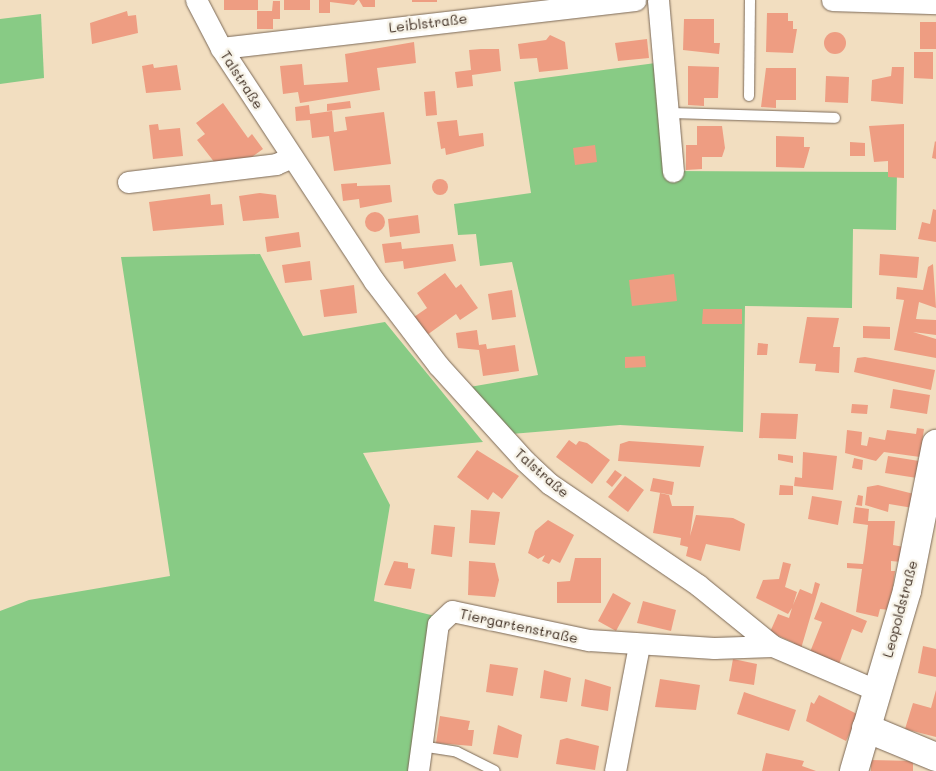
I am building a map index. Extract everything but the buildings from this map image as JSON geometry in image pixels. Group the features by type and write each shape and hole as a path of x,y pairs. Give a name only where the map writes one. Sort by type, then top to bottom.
{"street":[{"name":"Talstraße","path":"196,0 221,48 292,157 418,341 525,461 550,484 698,585 773,646 878,691"},
{"name":"Leiblstraße","path":"221,48 502,7 635,0"},
{"path":"658,0 673,171"},
{"path":"832,0 936,2"},
{"path":"128,182 276,164 292,157"},
{"name":"Leopoldstraße","path":"854,771 907,592 935,451"},
{"name":"Tiergartenstraße","path":"418,771 436,632 443,615 464,611 560,636 639,645 773,646"},
{"path":"615,771 639,645"},
{"path":"866,728 936,757"}],"lane":[{"path":"749,96 750,0"},
{"path":"668,113 835,118"},
{"path":"421,746 457,752 495,771"}],"green space":[{"path":"41,14 44,78 0,84 0,19"},
{"path":"663,62 673,171 897,172 896,230 853,229 852,308 745,306 743,432 620,425 500,435 458,389 538,375 512,262 480,266 476,234 458,235 454,204 531,193 514,82"},
{"path":"260,254 303,336 385,322 483,442 363,453 390,505 374,601 435,616 409,771 0,771 0,611 29,600 170,576 121,257"}]}
